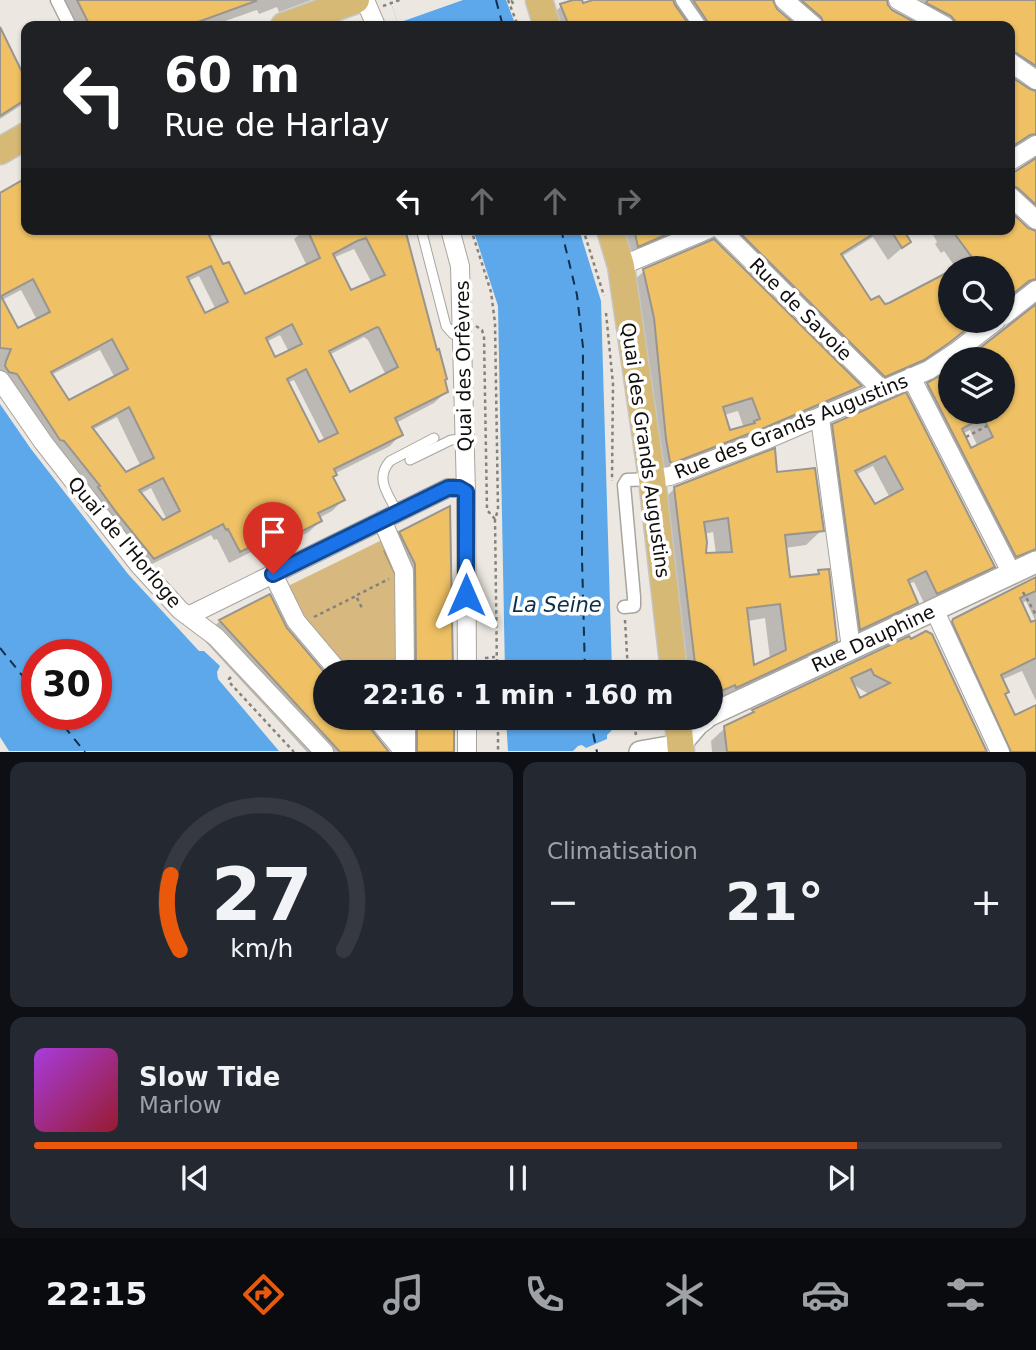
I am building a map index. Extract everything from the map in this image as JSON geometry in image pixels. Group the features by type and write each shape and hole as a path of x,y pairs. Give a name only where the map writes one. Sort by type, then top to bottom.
{"main road":[{"path":"298,21 356,0"},
{"path":"522,1 542,21"},
{"path":"0,151 21,139"},
{"name":"Quai des Grands Augustins","path":"612,235 621,266 652,479 673,660"},
{"path":"680,730 684,749"}],"street":[{"path":"57,0 68,21"},
{"path":"365,0 374,21"},
{"path":"682,0 697,21"},
{"path":"785,0 808,21"},
{"path":"898,0 936,21"},
{"path":"1015,65 1036,80"},
{"path":"1015,158 1036,145"},
{"path":"1015,201 1036,220"},
{"name":"Quai des Orfèvres","path":"452,235 460,266 467,660"},
{"path":"621,266 695,235"},
{"name":"Rue de Savoie","path":"726,235 881,390"},
{"path":"1015,307 1036,290"},
{"name":"Rue des Grands Augustins","path":"652,479 670,476 768,439 929,370 980,333"},
{"path":"911,377 1012,572"},
{"name":"Quai de l'Horloge","path":"0,380 43,442 139,565 180,611 216,637 324,751"},
{"path":"820,418 851,648"},
{"path":"624,607 634,606 634,597 624,485 627,480 652,479"},
{"path":"188,616 448,488 459,488 466,492"},
{"path":"390,516 404,572 405,660"},
{"name":"Rue Dauphine","path":"723,709 1036,562"},
{"path":"273,574 299,624 328,660"},
{"path":"934,609 1000,751"},
{"path":"387,730 405,751"},
{"path":"405,730 405,751"},
{"path":"467,730 467,751"},
{"name":"Rue Dauphine","path":"684,749 695,730"},
{"path":"645,750 684,749"}],"lane":[{"path":"423,235 446,326 453,334 462,331"},
{"path":"390,516 383,472 390,461 434,438"},
{"path":"410,460 451,440 465,439"}],"path":[{"path":"387,4 400,0"},
{"path":"508,0 517,21"},
{"path":"473,235 491,292 495,323 497,657 485,660"},
{"path":"585,235 605,298"},
{"path":"606,310 613,384 613,491"},
{"path":"462,331 477,326 483,333 487,510 495,519"},
{"path":"966,437 988,426"},
{"path":"299,624 398,575"},
{"path":"1023,592 1036,615"},
{"path":"356,596 362,608"},
{"path":"624,607 627,660"},
{"path":"230,671 230,683 294,751"},
{"path":"498,730 498,751"}],"shaded area":[{"path":"382,540 396,569 398,660 337,660 302,617 286,587"}],"water":[{"path":"390,0 506,0 514,21 397,21"},
{"name":"La Seine","path":"475,235 581,235 601,301 612,660 505,660 498,306"},
{"path":"0,404 31,449 128,574 199,651 204,651 220,666 218,679 279,751 9,751 0,737"},
{"path":"507,730 614,730 619,751 508,751"}],"pier":[{"path":"390,0 463,0 404,21 397,21"},
{"path":"612,730 618,730 622,752 573,751 578,746 586,748 607,739"}],"building":[{"path":"77,0 256,1 201,21 88,21"},
{"path":"573,0 582,0 583,3 593,0 673,0 686,21 567,21 560,4"},
{"path":"693,0 773,0 777,9 791,21 707,21"},
{"path":"801,0 887,0 892,10 913,21 823,21"},
{"path":"928,0 1036,0 1036,66 1015,53 1015,21 955,21 951,16 926,3"},
{"path":"0,27 21,70 21,102 0,116"},
{"path":"1015,79 1036,91 1036,134 1015,145"},
{"path":"1036,158 1036,205 1015,187 1016,171"},
{"path":"21,181 21,235 209,235 223,264 229,262 245,294 320,258 310,235 407,235 447,379 448,392 395,418 403,435 334,469 337,475 333,477 345,500 318,513 322,521 271,547 267,539 240,552 223,524 154,559 116,512 98,487 100,486 64,441 60,440 17,374 9,372 5,366 11,349 0,348 0,193","holes":["366,238 385,275 351,290 333,254","211,266 228,302 205,313 187,277","33,279 50,312 18,328 1,296","292,324 302,344 275,357 266,338","377,327 398,367 350,392 329,351","112,339 128,369 69,400 51,372","306,369 338,433 319,442 287,379","129,407 154,458 126,472 92,427","163,478 180,511 163,520 139,490"]},
{"path":"1015,216 1028,228 1036,231 1036,279 1015,292 1015,256 971,256 955,235 1015,235"},
{"path":"635,235 665,235 638,247"},
{"path":"742,235 871,235 841,254 871,300 879,296 885,304 938,277 938,333 962,333 943,347 938,347 938,350 924,360 885,377"},
{"path":"894,235 907,235 911,242 902,248"},
{"path":"714,239 862,386 764,428 670,462 654,318 643,269","holes":["752,398 760,419 730,430 723,407"]},
{"path":"1036,304 1036,549 1016,557 948,424 971,424 962,429 971,448 993,437 986,424 1015,424 1015,347 981,347 999,333 1015,333 1015,320"},
{"path":"938,377 938,405 927,383"},
{"path":"906,392 995,567 937,594 926,571 908,580 918,603 860,630 832,424","holes":["885,456 903,489 875,504 855,471"]},
{"path":"775,448 777,472 815,468 824,531 785,535 790,577 819,574 818,570 829,569 837,641 736,688 735,685 723,690 723,660 695,660 674,487","holes":["728,518 732,552 706,553 704,522","780,604 786,650 754,665 747,608"]},
{"path":"450,506 453,660 416,660 415,564 399,532"},
{"path":"1036,577 1036,591 1020,598 1031,622 1036,620 1036,658 1001,675 1009,692 1005,694 1015,715 1036,705 1036,752 1011,752 952,622 953,619"},
{"path":"270,594 287,628 314,660 313,723 219,620"},
{"path":"926,631 932,634 987,752 727,752 724,726 754,712 752,710 909,636 911,639","holes":["871,669 874,675 890,683 860,698 851,678"]},
{"path":"320,730 372,730 389,752 340,752"},
{"path":"417,730 454,730 454,752 417,752"}],"ferry route":[{"path":"496,0 502,21"},
{"path":"562,235 577,295 583,347 582,558 585,660"},
{"path":"0,648 21,674"},
{"path":"67,730 85,752"},
{"path":"592,730 597,752"}],"route":[{"path":"273,574 453,487 466,492 466,595"}]}
